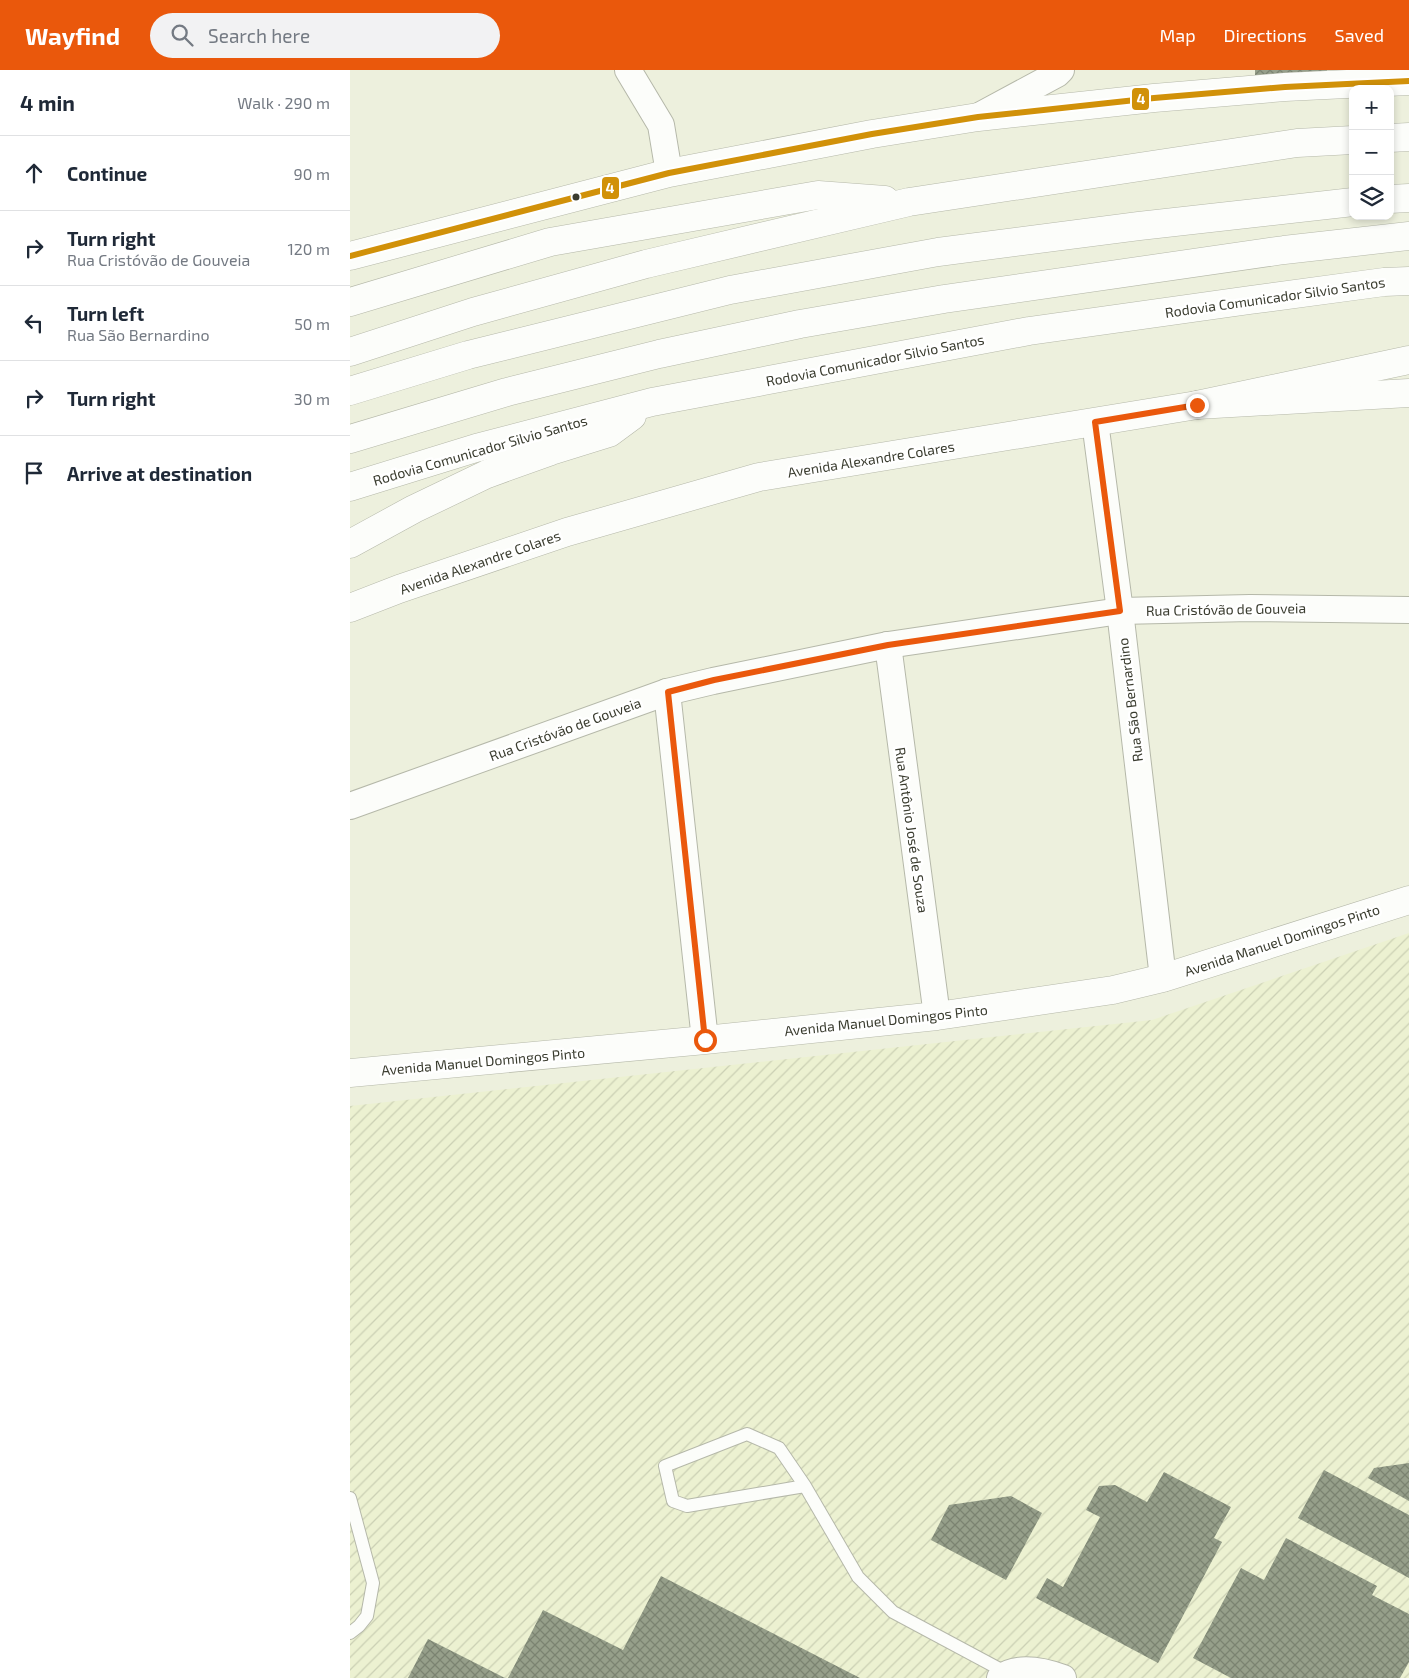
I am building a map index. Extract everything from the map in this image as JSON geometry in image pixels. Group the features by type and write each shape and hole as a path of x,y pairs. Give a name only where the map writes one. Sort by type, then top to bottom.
{"main road":[{"path":"350,256 669,173 872,134 978,117 1136,100 1266,89 1409,81"},
{"path":"1394,138 1409,138"},
{"path":"350,352 474,312 646,264 909,202 1297,143 1349,140"},
{"path":"350,302 559,241 818,194 909,202"},
{"path":"1394,199 1409,198"},
{"path":"350,391 468,355 730,290 938,252 1139,226 1349,202"},
{"path":"350,439 507,392 659,354 800,324 944,299 1284,250 1409,236"},
{"name":"Rodovia Comunicador Silvio Santos","path":"350,487 476,448 652,402 1029,331 1384,282 1409,281"},
{"path":"1197,405 1409,360"},
{"name":"Avenida Alexandre Colares","path":"350,608 399,589 568,532 759,477 1197,405 1409,392"},
{"path":"350,544 414,509 487,474 609,433 652,402"},
{"name":"Avenida Manuel Domingos Pinto","path":"350,1073 937,1016 1113,990 1163,978 1409,900"}],"street":[{"path":"628,70 661,125 669,173"},
{"path":"978,117 1057,74 1061,70"},
{"name":"Rua São Bernardino","path":"1095,422 1120,611 1163,978"},
{"name":"Rua Cristóvão de Gouveia","path":"350,806 668,692 714,680 888,645 1120,611 1250,608 1409,610"},
{"name":"Rua Antônio José de Souza","path":"888,645 937,1016"},
{"path":"668,692 705,1040"},
{"path":"1004,1676 1028,1670 1049,1673 1063,1678"}],"lane":[{"path":"805,1486 687,1506 673,1502 665,1466 747,1434 779,1448 805,1486 858,1576 893,1612 1004,1676"},
{"path":"350,1498 373,1583 367,1616 350,1633"}],"shaded area":[{"path":"1409,933 1409,1678 350,1678 350,1106 1152,1020"}],"building":[{"path":"1255,70 1327,70 1327,73 1255,76"},
{"path":"1409,1463 1409,1501 1368,1478 1374,1468"},
{"path":"1324,1470 1409,1515 1409,1578 1298,1518"},
{"path":"1164,1472 1231,1507 1214,1538 1222,1542 1158,1663 1036,1598 1047,1578 1063,1587 1100,1517 1086,1510 1099,1486 1115,1485 1147,1502"},
{"path":"1011,1496 1042,1513 1006,1580 931,1540 949,1505"},
{"path":"1286,1538 1377,1586 1372,1595 1409,1614 1409,1662 1400,1678 1231,1678 1193,1658 1241,1568 1264,1580"},
{"path":"661,1576 860,1678 508,1678 543,1610 623,1650"},
{"path":"428,1639 505,1678 408,1678"}],"transit line":[{"name":"4","path":"350,256 669,173 872,134 978,117 1154,98 1285,87 1409,81"}],"route":[{"path":"705,1040 668,692 714,680 888,645 1120,611 1095,422 1197,405"}]}
